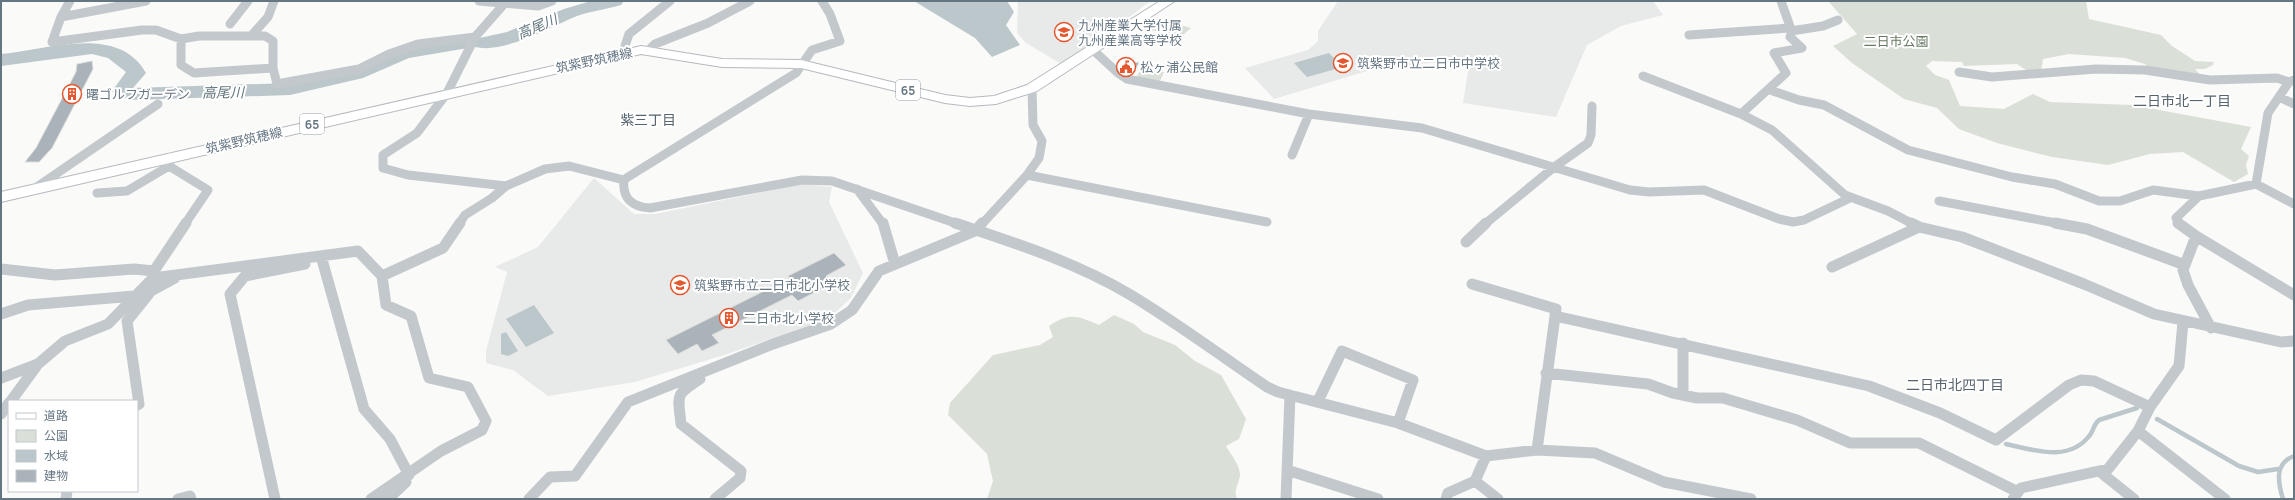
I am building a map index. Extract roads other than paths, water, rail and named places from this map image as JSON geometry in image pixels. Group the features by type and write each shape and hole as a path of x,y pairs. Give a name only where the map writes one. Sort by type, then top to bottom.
{"main road":[{"name":"筑紫野筑穂線","path":"1,197 170,162 447,93 623,52 649,50 722,63 801,64 945,99 970,102 996,100 1032,88 1169,1"}],"street":[{"path":"70,1 61,17 52,42 142,30 156,30 181,39 219,35"},
{"path":"61,17 146,1"},
{"path":"230,24 248,1"},
{"path":"251,36 268,18 274,1"},
{"path":"479,1 538,6 552,1"},
{"path":"623,52 625,41 629,34 670,1"},
{"path":"649,50 655,44 708,23 750,1"},
{"path":"822,1 830,14 840,41 818,46 808,52 796,73 624,180 622,191 629,200 639,206 650,208 802,180 832,181 975,230 1076,267 1129,294 1267,387 1290,395 1318,401 1398,423 1486,456 1537,450 1601,454 1664,482 1751,499"},
{"path":"1741,114 1770,90 1786,73 1774,53 1802,48 1790,37 1790,30 1781,1"},
{"path":"504,3 475,37 447,93 417,133 384,155 383,168 408,175 506,186"},
{"path":"1689,35 1790,30 1823,26 1838,20"},
{"path":"191,30 189,32 219,35 265,36 274,41 273,68 277,84 359,69 388,54 418,44 475,37"},
{"path":"181,39 181,65 194,73 273,68"},
{"path":"1093,50 1104,56 1117,74 1126,79 1309,114 1429,129 1553,168 1638,191 1704,190 1779,219 1793,222 1804,220 1850,198"},
{"path":"1959,72 1992,77 2096,69 2145,70 2210,80 2277,78 2291,81 2268,113 2256,184"},
{"path":"1643,76 1741,114 1772,130 1840,192 1850,198 1888,211 1919,227 1962,238 2084,284 2154,314 2183,322 2281,342 2294,340"},
{"path":"529,499 550,477 575,476 628,402 719,367 773,344 817,330 844,317 852,310 875,275 895,264 975,230 1027,176 1037,161 1042,142 1033,125 1032,88"},
{"path":"1770,90 1799,100 1824,106 1908,150 2012,177 2055,184 2099,201 2120,201 2153,190 2199,196 2256,184 2294,204"},
{"path":"2279,97 2294,104"},
{"path":"34,189 158,104"},
{"path":"1466,242 1490,219 1553,168 1588,143 1591,135 1592,106"},
{"path":"1292,155 1309,114"},
{"path":"11,400 38,364 65,341 108,324 153,275 208,190 170,162 127,191 97,194"},
{"path":"382,276 443,248 461,218 506,186 545,169 569,166 582,168 624,180"},
{"path":"1027,176 1268,222"},
{"path":"857,189 883,223 895,264"},
{"path":"2199,196 2176,218 2177,222 2196,236 2294,295"},
{"path":"1939,201 2087,228 2185,265"},
{"path":"1832,267 1919,227"},
{"path":"2196,236 2183,270 2188,285 2211,328"},
{"path":"275,499 230,294 245,276 358,251 382,276 386,305 411,316 429,378 468,387 486,421 482,430 441,451 409,475 371,499"},
{"path":"1,269 55,275 134,269 153,275 188,274 322,258"},
{"path":"322,258 364,409 390,439 409,475"},
{"path":"138,404 128,321 135,309 154,289 188,274"},
{"path":"1472,284 1556,309 1546,373 1537,450"},
{"path":"1,314 28,305 134,296"},
{"path":"1555,316 1683,343 1869,386 1940,413 1996,440 2069,385 2081,380 2094,381 2150,407"},
{"path":"1546,373 1648,384 1682,395 1697,398 1723,398 1797,420 1850,442 1919,443 2015,495 2021,488 2108,469 2138,431 2150,407 2179,366 2183,322"},
{"path":"1682,395 1683,343"},
{"path":"1318,401 1342,351 1413,380 1398,423"},
{"path":"1,378 38,364"},
{"path":"715,499 740,478 742,471 683,428 678,396 681,391 719,367"},
{"path":"1286,499 1290,395"},
{"path":"1,414 8,405"},
{"path":"2138,431 2225,499"},
{"path":"1446,499 1448,493 1475,481 1486,456"},
{"path":"388,499 423,465"},
{"path":"1287,470 1378,499"},
{"path":"2099,471 2134,499"},
{"path":"1475,481 1498,499"},
{"path":"178,499 190,496 191,499"}],"water":[{"path":"914,1 1007,1 1014,12 1006,25 1020,45 992,57 975,38"},
{"path":"1329,53 1343,67 1307,77 1294,63"},
{"path":"534,305 554,333 526,347 506,319"},
{"path":"506,332 518,351 508,356 501,354 501,334"}],"waterway":[{"name":"高尾川","path":"482,43 514,36 576,10 615,1"},
{"name":"高尾川","path":"1,60 28,58 80,48 104,50 115,54 133,68 136,73 123,87 122,91 131,94 147,95 290,89 356,74 404,53 461,44"},
{"path":"2006,444 2039,451 2062,452 2082,444 2090,435 2099,420 2137,408"},
{"path":"2157,419 2239,466 2258,472 2278,469"},
{"path":"2283,499 2279,480 2280,468 2283,463 2294,456"}],"place":[{"name":"九州産業大学付属 九州産業高等学校","path":"1064,32"},
{"name":"筑紫野市立二日市中学校","path":"1343,63"},
{"name":"松ヶ浦公民館","path":"1126,67"},
{"name":"曙ゴルフガーデン","path":"72,94"},
{"name":"筑紫野市立二日市北小学校","path":"680,285"},
{"name":"二日市北小学校","path":"729,318"}],"district":[{"name":"二日市北一丁目","path":"2182,100"},
{"name":"紫三丁目","path":"648,119"},
{"name":"二日市北四丁目","path":"1955,384"}],"park label":[{"name":"二日市公園","path":"1896,41"}]}
